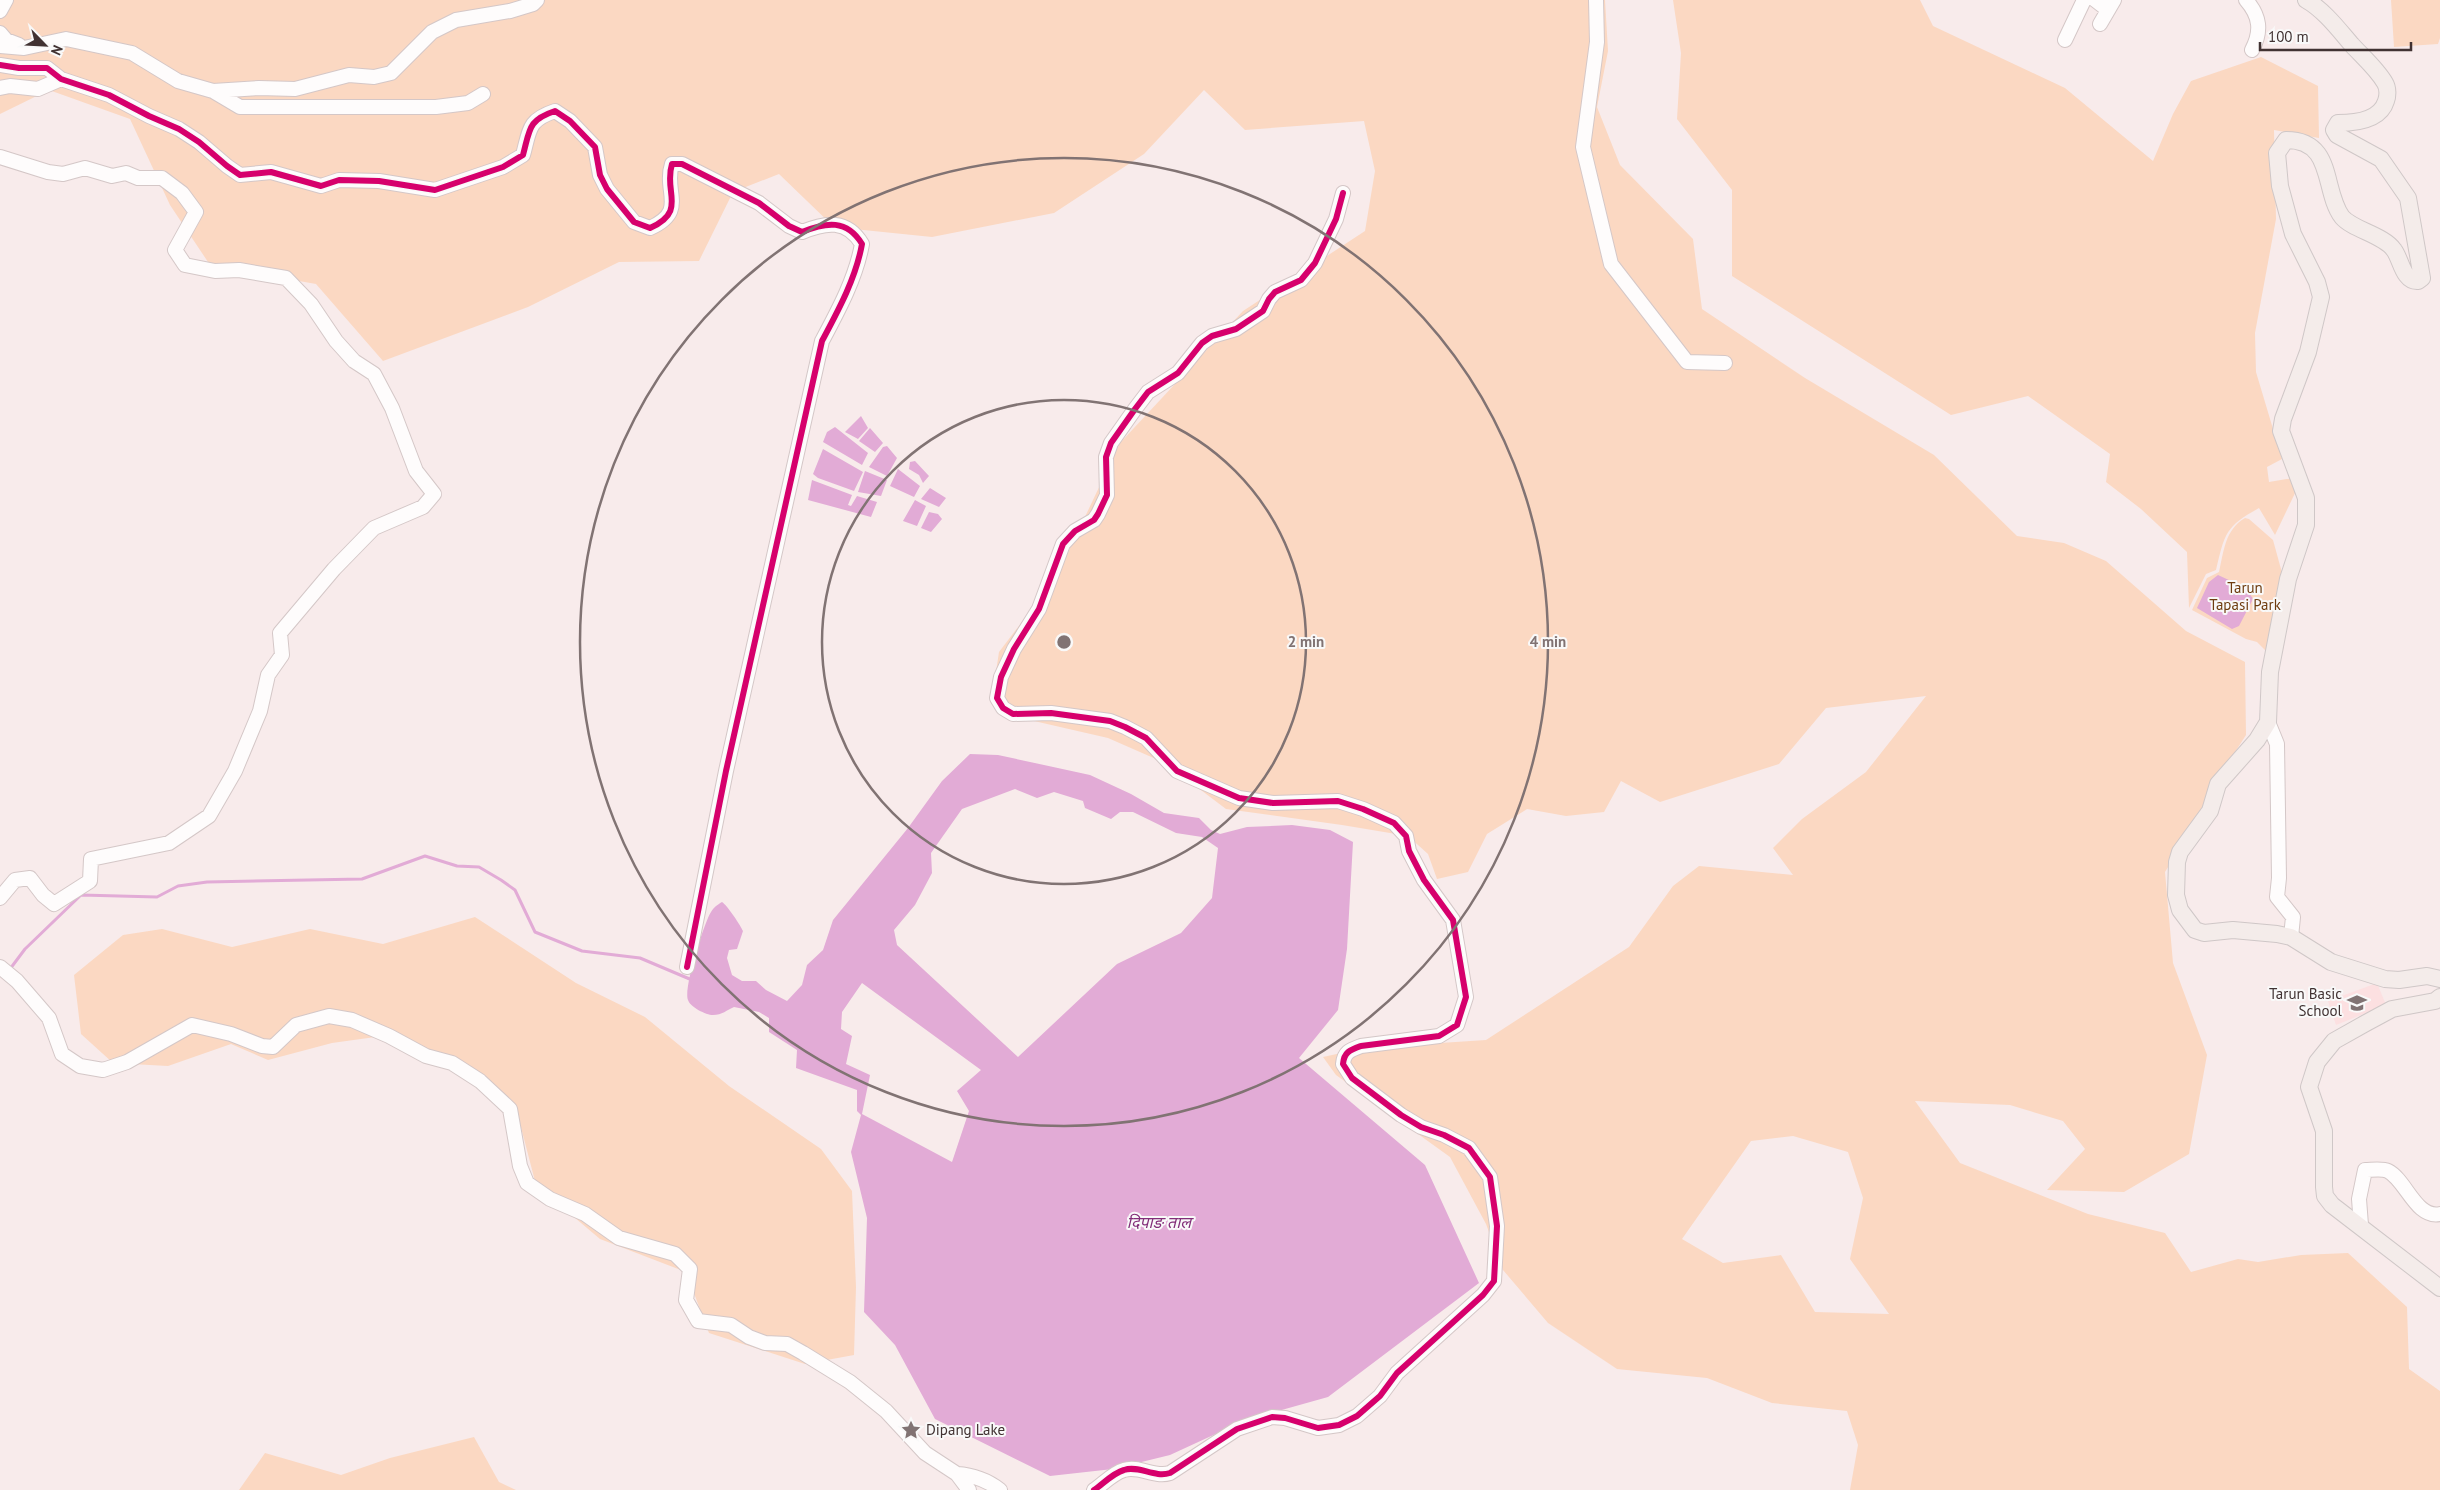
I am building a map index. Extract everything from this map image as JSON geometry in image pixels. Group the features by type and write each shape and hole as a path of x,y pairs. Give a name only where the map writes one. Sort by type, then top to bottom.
{"main road":[{"path":"2306,0 2313,4 2340,31 2385,82 2387,98 2384,107 2376,116 2355,123 2338,123 2334,130 2337,135 2381,159 2408,198 2422,274 2421,280 2411,280 2403,270 2393,249 2343,218 2334,199 2325,165 2316,151 2294,140 2286,140 2280,145 2277,153 2280,186 2293,234 2317,282 2321,297 2308,352 2283,419 2281,431 2306,498 2308,509 2306,525 2288,578 2285,604 2270,672 2268,722 2257,740 2218,784 2210,812 2180,852 2177,862 2176,895 2180,910 2195,930 2204,932 2233,930 2291,937 2332,962 2385,979 2399,980 2427,976 2440,979"},
{"path":"2440,998 2435,1002 2392,1009 2334,1041 2317,1062 2311,1075 2309,1087 2325,1139 2325,1196 2332,1204 2440,1288"}],"street":[{"path":"0,11 6,0"},
{"path":"212,91 259,88 295,89 349,75 374,77 390,73 432,32 456,20 510,11 533,4 537,0"},
{"path":"1596,0 1597,42 1583,147 1611,264 1687,362 1726,363"},
{"path":"2065,40 2084,0"},
{"path":"2095,0 2111,5 2100,24"},
{"path":"2246,0 2256,12 2259,37 2252,50"},
{"path":"0,33 6,40 24,48"},
{"path":"0,46 24,48 66,39 132,53 178,81 212,91 240,107 436,107 468,103 483,94"},
{"path":"0,65 19,68 47,68 61,79 109,95 148,116 179,129 199,142 240,175 270,172 321,186 338,180 379,181 436,190 503,167 523,155 530,129 539,116 555,111 570,121 595,147 600,175 607,189 634,222 650,228 662,223 671,212 673,195 669,174 672,164 682,164 759,203 789,226 802,232 821,224 836,225 855,234 862,244 859,261 840,307 822,341 726,771 687,967"},
{"path":"0,88 10,86 38,89 61,79"},
{"path":"0,157 48,172 62,174 85,168 112,176 126,173 138,178 162,178 182,193 196,212 175,250 185,265 215,271 239,270 286,278 311,304 336,340 354,361 374,374 392,408 416,471 434,494 423,506 374,528 334,569 280,633 282,655 268,675 260,711 235,771 209,816 169,843 91,859 90,881 54,904 43,895 30,878 15,880 0,898"},
{"path":"1094,1490 1124,1470 1140,1470 1161,1476 1170,1473 1238,1429 1272,1417 1286,1418 1318,1428 1339,1425 1357,1416 1380,1396 1397,1373 1482,1296 1494,1281 1497,1226 1490,1177 1478,1158 1468,1148 1444,1135 1422,1128 1402,1115 1352,1078 1343,1064 1346,1054 1350,1050 1361,1046 1438,1036 1458,1025 1463,1013 1466,997 1453,920 1424,880 1408,851 1406,836 1394,823 1338,800 1273,803 1239,798 1176,771 1146,738 1125,727 1110,721 1051,713 1014,714 1003,708 997,698 1001,677 1014,649 1039,609 1063,544 1075,532 1094,520 1098,514 1107,495 1106,457 1111,443 1135,408 1148,392 1178,373 1202,343 1212,336 1236,330 1262,310 1275,292 1301,280 1314,263 1336,219 1343,194"},
{"path":"2268,722 2277,744 2279,878 2277,897 2293,917 2291,937"},
{"path":"0,967 16,981 49,1018 62,1054 80,1066 103,1070 127,1062 192,1025 231,1034 262,1046 273,1047 296,1025 329,1016 352,1020 389,1036 426,1056 452,1063 480,1081 510,1109 520,1166 527,1182 550,1199 585,1214 619,1238 675,1254 690,1269 686,1300 698,1321 732,1325 750,1337 765,1343 787,1344 850,1382 886,1411 925,1453 957,1474 969,1490"},
{"path":"2361,1225 2360,1199 2365,1170 2387,1170 2399,1180 2423,1210 2440,1214"},
{"path":"957,1474 971,1475 992,1484 1000,1490"}],"shaded area":[{"name":"Tarun Basic School","path":"2377,983 2386,1005 2336,1025 2328,1001"}],"green space":[{"path":"0,0 1605,0 1608,51 1597,107 1620,165 1693,239 1702,309 1805,378 1934,455 2017,536 2064,543 2106,561 2186,631 2245,662 2246,735 2217,780 2196,822 2165,872 2173,963 2207,1055 2189,1154 2124,1192 2047,1190 2085,1149 2063,1121 2010,1105 1915,1101 1960,1163 2088,1214 2165,1233 2191,1272 2238,1259 2258,1262 2301,1255 2348,1253 2407,1307 2409,1369 2440,1391 2440,1490 1850,1490 1858,1445 1847,1411 1772,1403 1707,1378 1617,1369 1548,1323 1503,1270 1486,1224 1450,1157 1336,1075 1323,1057 1364,1048 1486,1040 1629,947 1673,886 1699,866 1793,875 1773,848 1802,819 1866,772 1926,696 1826,708 1779,764 1660,802 1621,781 1604,812 1566,816 1527,809 1487,834 1468,872 1437,879 1428,854 1408,836 1226,809 1165,763 1108,738 1034,721 992,698 999,652 1057,576 1120,443 1243,311 1365,231 1375,171 1364,121 1245,130 1204,90 1144,154 1054,213 932,237 834,227 779,174 733,192 699,261 619,262 528,307 383,361 316,284 210,265 170,205 130,119 49,90 0,114","holes":["1793,1136 1848,1152 1863,1198 1850,1259 1889,1314 1815,1312 1781,1255 1723,1263 1682,1239 1751,1141"]},
{"path":"1673,0 1920,0 1933,26 2065,88 2153,161 2173,114 2191,81 2261,57 2318,86 2319,138 2274,130 2276,219 2255,333 2256,372 2282,459 2267,467 2269,482 2293,478 2296,491 2275,535 2259,508 2239,520 2228,532 2216,570 2206,574 2189,608 2187,552 2141,509 2106,482 2110,454 2028,396 1951,415 1732,276 1732,190 1677,119 1681,53"},
{"path":"2391,0 2440,0 2440,38 2438,44 2394,47"},
{"name":"Tarun Tapasi Park","path":"2245,518 2249,519 2273,540 2284,580 2271,656 2257,642 2246,639 2192,610 2207,578 2219,572 2226,541 2233,528"},
{"path":"475,917 576,983 645,1017 729,1086 821,1149 852,1191 856,1287 854,1355 805,1364 709,1333 686,1272 600,1239 536,1185 516,1108 397,1034 332,1043 268,1060 231,1044 168,1066 113,1063 81,1034 74,975 123,935 162,929 232,947 310,929 383,944"},
{"path":"474,1437 499,1482 516,1490 239,1490 265,1453 341,1475 390,1458"}],"water":[{"path":"861,416 868,428 858,439 845,432"},
{"path":"835,427 868,453 862,465 823,442 827,432"},
{"path":"870,428 883,443 875,452 859,441"},
{"path":"887,446 897,458 887,476 869,467 883,447"},
{"path":"823,449 863,472 854,491 818,478 813,474"},
{"path":"915,461 929,476 923,483 919,475 909,469 910,462"},
{"path":"898,469 920,486 914,497 890,486"},
{"path":"865,471 887,480 881,496 858,492"},
{"path":"812,480 852,495 848,505 851,506 857,496 877,502 871,517 808,500"},
{"path":"930,488 946,498 939,507 921,499"},
{"path":"915,500 926,506 917,526 903,521"},
{"path":"929,512 938,514 942,519 931,532 921,528"},
{"path":"2218,575 2246,588 2253,599 2239,626 2232,629 2197,608 2209,582"},
{"name":"दिपाङ ताल","path":"970,754 998,755 1090,775 1131,794 1164,813 1199,818 1211,830 1220,834 1247,827 1292,825 1330,830 1353,842 1347,949 1338,1010 1299,1058 1425,1165 1479,1283 1328,1397 1246,1420 1170,1455 1113,1469 1050,1476 935,1419 895,1345 864,1312 867,1218 851,1152 861,1115 857,1111 857,1090 796,1068 797,1050 769,1032 769,1018 759,1012 734,1007 719,1014 710,1015 689,1003 687,994 691,970 708,918 712,910 722,902 737,920 743,931 737,949 729,950 727,958 732,975 742,981 756,981 766,990 787,1001 802,985 807,965 823,950 833,920 908,828 942,781","holes":["1015,789 1037,798 1054,792 1083,801 1085,808 1111,819 1120,812 1133,812 1176,833 1202,837 1218,848 1212,898 1181,933 1117,964 1018,1057 897,945 894,930 915,905 932,873 931,853 962,809","862,983 981,1070 957,1091 969,1111 952,1162 862,1114 870,1075 846,1064 852,1036 841,1029 842,1012"]}],"waterway":[{"path":"10,969 25,949 81,895 157,897 178,886 207,882 362,879 425,856 457,866 479,867 501,880 515,890 535,932 582,951 640,958 692,980"}],"cycle path":[{"path":"0,65 19,68 47,68 61,79 109,95 179,129 199,142 240,175 271,172 321,186 339,180 379,181 435,190 503,167 523,155 529,132 535,122 546,114 555,111 570,121 595,147 600,175 607,189 634,222 650,228 661,222 668,215 672,200 670,183 672,164 682,164 759,203 789,226 802,232 819,226 835,225 850,230 856,236 862,244 859,257 846,294 822,341 726,771 687,967"},
{"path":"1094,1490 1112,1476 1124,1470 1135,1469 1158,1474 1170,1473 1237,1429 1272,1417 1285,1418 1318,1428 1339,1425 1357,1416 1380,1396 1397,1373 1483,1295 1494,1281 1497,1226 1490,1177 1469,1148 1444,1135 1421,1127 1401,1115 1352,1078 1343,1064 1348,1052 1361,1046 1439,1036 1457,1025 1466,997 1453,920 1424,880 1409,851 1406,836 1394,823 1363,809 1338,801 1273,803 1239,798 1177,771 1146,738 1125,727 1110,721 1051,713 1013,714 1003,708 997,698 1001,677 1014,649 1039,609 1063,544 1075,531 1094,520 1107,495 1106,457 1111,443 1148,392 1178,373 1202,343 1212,336 1236,329 1263,311 1275,292 1301,280 1315,263 1336,219 1343,193"}],"place":[{"name":"Tarun Basic School","path":"2357,1003"},
{"name":"Dipang Lake","path":"911,1430"}]}
